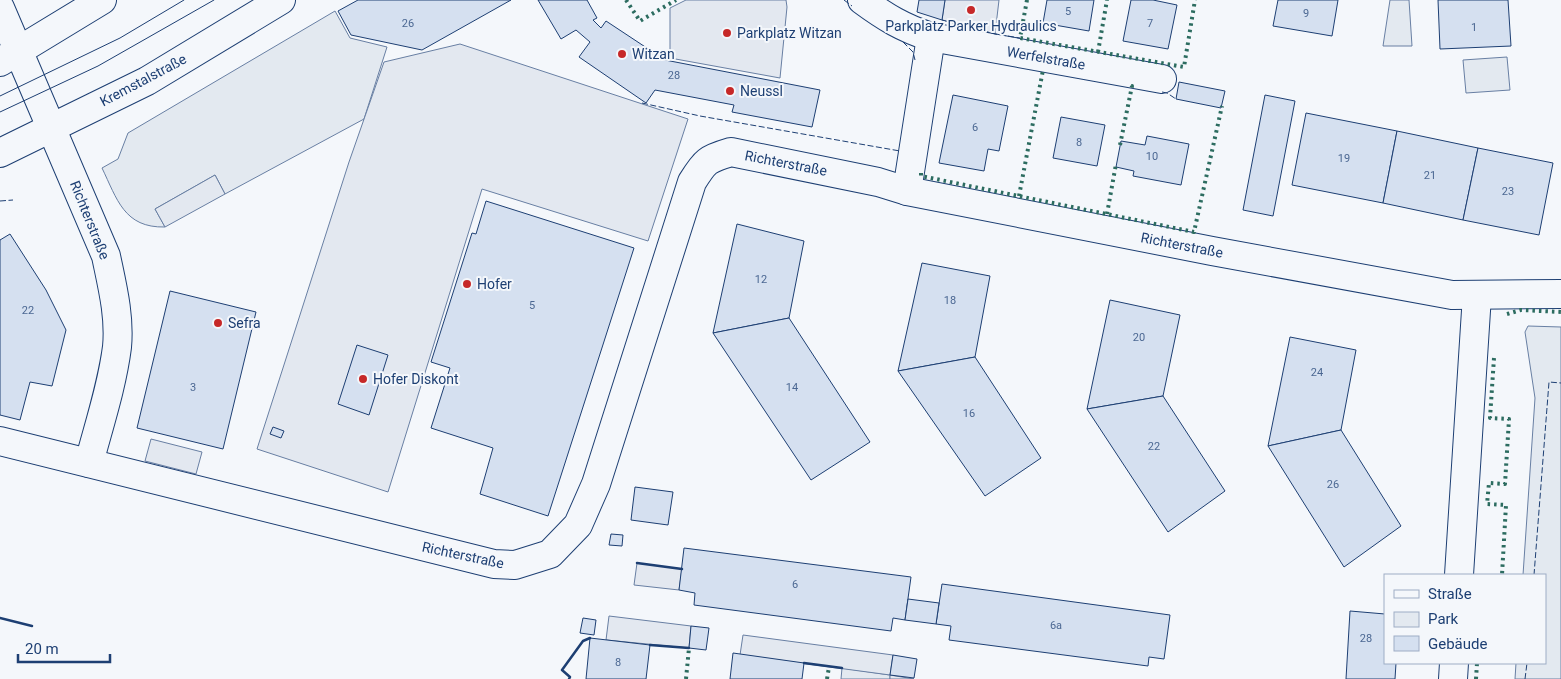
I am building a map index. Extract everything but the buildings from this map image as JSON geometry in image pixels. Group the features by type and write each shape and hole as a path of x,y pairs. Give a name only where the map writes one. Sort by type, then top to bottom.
{"street":[{"path":"9,56 102,0"},
{"name":"Kremstalstraße","path":"0,153 146,81 281,0"},
{"name":"Werfelstraße","path":"862,0 881,14 909,30 931,37 1162,79"},
{"name":"Richterstraße","path":"0,8 9,56 52,127 106,256 115,302 117,346 89,463"},
{"path":"906,191 931,37"},
{"name":"Richterstraße","path":"0,441 494,564 515,565 550,554 578,525 590,498 692,182 711,158 732,152 878,182 906,191 1442,294 1561,294"},
{"path":"1459,574 1477,295"},
{"path":"1453,679 1454,664"}],"green space":[{"path":"1390,0 1409,0 1412,46 1383,46"},
{"path":"335,11 350,38 387,47 364,119 225,194 215,175 155,209 165,227 140,223 124,210 102,168 118,159 128,133"},
{"path":"1507,57 1510,90 1466,93 1463,60"},
{"path":"1528,326 1561,327 1561,679 1515,679 1516,664 1546,664 1546,574 1523,574 1535,398 1525,332"},
{"path":"842,668 890,675 890,679 841,679"}],"shaded area":[{"name":"Parkplatz Witzan","path":"686,0 786,0 787,7 780,78 670,58 670,8"},
{"name":"Parkplatz Parker Hydraulics","path":"945,0 999,0 995,34 942,20"},
{"path":"460,44 688,119 648,241 482,189 388,492 257,449 349,162 384,62"},
{"path":"215,175 225,194 165,227 155,209"},
{"path":"151,439 202,452 196,474 145,461"},
{"path":"637,563 682,569 679,590 634,585"},
{"path":"609,616 691,626 689,648 606,640"},
{"path":"743,635 893,655 890,675 740,655"},
{"path":"890,675 914,679 890,679"}],"tram line":[{"path":"0,96 120,38 184,0"},
{"path":"0,112 98,66 214,0"}],"hedge":[{"path":"626,0 640,21 676,0"},
{"path":"1027,0 1020,38 1184,67 1195,0"},
{"path":"1098,52 1107,0"},
{"path":"1019,196 1043,70"},
{"path":"1120,145 1132,86 1129,86"},
{"path":"921,173 921,176 1194,232 1222,106"},
{"path":"1107,214 1116,164"},
{"path":"1507,314 1521,310 1561,312"},
{"path":"1494,358 1490,418 1509,419 1505,484 1489,483 1487,504 1506,505 1502,574"},
{"path":"686,679 689,648"},
{"path":"1476,679 1477,664"},
{"path":"827,679 829,667"}],"fence":[{"path":"844,0 852,6"},
{"path":"942,20 995,34 1020,38"},
{"path":"903,42 913,52 915,60"},
{"path":"1162,92 1176,99"},
{"path":"642,103 700,116 900,151"},
{"path":"0,201 13,200"},
{"path":"1534,574 1549,382 1561,383"},
{"path":"1525,679 1527,664"}],"wall":[{"path":"637,563 682,569"},
{"path":"0,618 32,626"},
{"path":"569,679 570,677 562,670 583,641 590,638"},
{"path":"650,645 689,648"},
{"path":"804,663 842,668"}],"place":[{"name":"Parkplatz Parker Hydraulics","path":"971,10"},
{"name":"Parkplatz Witzan","path":"727,33"},
{"name":"Witzan","path":"622,54"},
{"name":"Neussl","path":"730,91"},
{"name":"Hofer","path":"467,284"},
{"name":"Sefra","path":"218,323"},
{"name":"Hofer Diskont","path":"363,379"}]}
